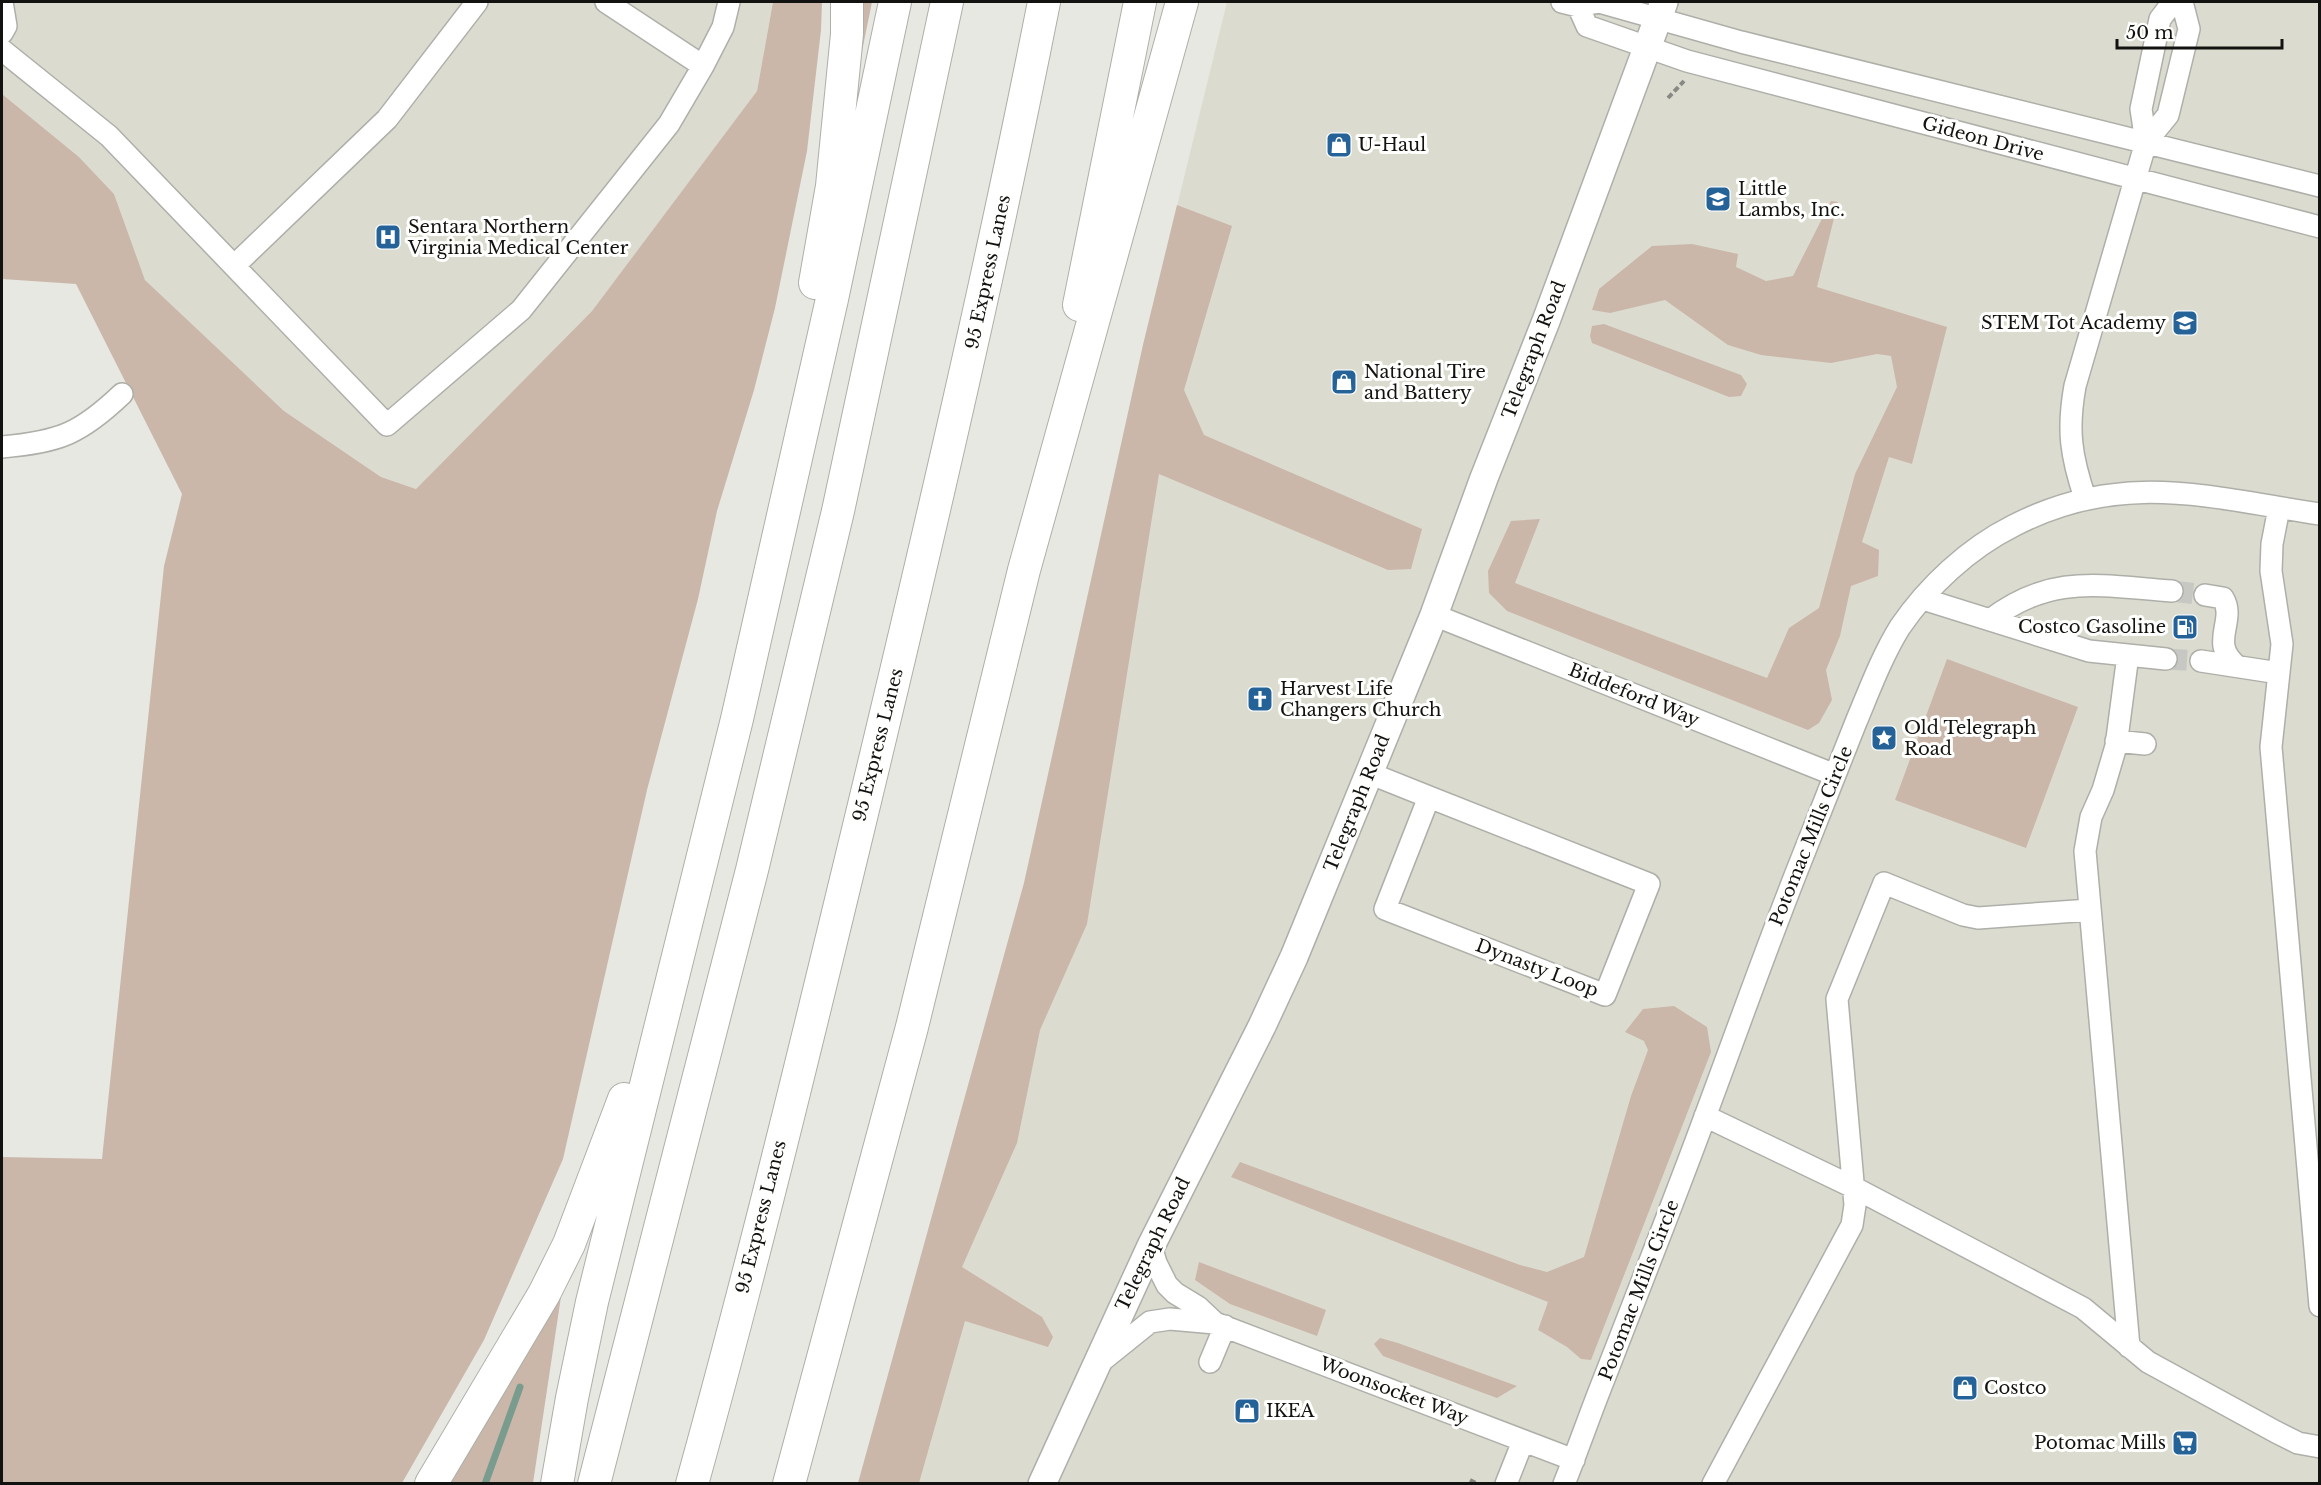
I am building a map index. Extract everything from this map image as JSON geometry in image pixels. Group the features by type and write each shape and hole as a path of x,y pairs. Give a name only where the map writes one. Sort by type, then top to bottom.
{"highway":[{"path":"783,516 818,266 832,186 848,2"},
{"path":"557,1484 592,1302 737,719 832,299 895,2"},
{"path":"594,1484 752,870 836,523 947,2"},
{"name":"95 Express Lanes","path":"692,1484 827,958 931,527 985,292 1044,2"},
{"path":"1024,570 1140,2"},
{"path":"789,1484 912,1027 1024,570 1182,2"},
{"path":"431,1484 544,1294 569,1244 680,946"}],"main road":[{"name":"Telegraph Road","path":"1042,1484 1151,1246 1283,983 1434,615 1661,10"}],"street":[{"path":"2,2 6,26 2,33"},
{"path":"234,266 387,119 477,2"},
{"path":"606,2 703,66"},
{"path":"2,50 109,136 387,425 521,310 669,124 723,27 729,2"},
{"name":"Gideon Drive","path":"1570,4 1599,2 1661,10 1741,42 2319,186"},
{"path":"2146,142 2141,109 2160,19 2173,2"},
{"path":"2085,498 2074,465 2070,440 2071,409 2086,345 2134,178 2146,142 2168,115 2189,29 2182,2"},
{"name":"Gideon Drive","path":"1570,4 1587,26 1714,69 2319,227"},
{"path":"2,447 54,439 73,433 97,418 122,394"},
{"name":"Potomac Mills Circle","path":"1564,1484 1784,904 1870,688 1904,623 1942,578 1975,550 2010,527 2047,510 2085,498 2139,491 2178,492 2319,514"},
{"path":"2279,508 2272,544 2271,571 2282,644 2271,747 2319,1306"},
{"path":"1990,620 2024,598 2065,586 2172,591"},
{"path":"2205,595 2223,598 2227,606 2224,645 2226,658 2237,666"},
{"path":"1923,599 2089,651 2166,659"},
{"name":"Biddeford Way","path":"1434,615 1835,775"},
{"path":"2128,655 2116,741 2103,790 2091,817 2085,851 2129,1347"},
{"path":"2201,661 2279,673"},
{"path":"2116,741 2145,744"},
{"name":"Dynasty Loop","path":"1369,773 1649,884 1605,995 1384,909 1429,797"},
{"path":"1713,1484 1846,1240 1854,1216 1838,999 1884,883 1963,915 1978,918 2090,910"},
{"path":"1705,1116 1853,1187 2083,1308 2148,1362 2298,1443 2319,1447"},
{"name":"Woonsocket Way","path":"1151,1246 1157,1267 1167,1285 1220,1324"},
{"name":"Woonsocket Way","path":"1094,1367 1150,1322 1170,1319 1220,1324 1574,1460"},
{"path":"1210,1362 1220,1324"},
{"path":"1506,1484 1523,1441"}],"path":[{"path":"1668,98 1684,80"},
{"path":"1470,1480 1478,1484"}],"shaded area":[{"name":"Sentara Northern Virginia Medical Center","path":"2,2 773,2 757,91 592,311 416,489 381,477 284,411 145,280 114,194 79,157 2,94"},
{"path":"773,2 822,2 821,30 807,151 775,308 754,390 717,511 698,599 647,790 563,1159 484,1340 402,1483 2,1483 2,1157 102,1159 164,566 182,494 76,284 2,279 2,94 79,157 114,194 145,280 284,411 381,477 416,489 592,311 757,91"},
{"path":"860,2 872,2 861,56"},
{"name":"Potomac Mills","path":"1227,2 2319,2 2319,1483 858,1484 1024,883 1143,345"},
{"path":"1831,201 1838,202 1817,287 1947,327 1912,464 1889,457 1862,542 1879,550 1878,576 1851,586 1840,636 1826,670 1832,700 1819,723 1808,730 1507,611 1489,593 1488,571 1511,521 1540,519 1515,583 1767,678 1789,628 1819,608 1855,474 1897,387 1891,356 1877,354 1831,363 1761,355 1728,345 1665,300 1610,313 1592,310 1599,289 1652,246 1692,244 1738,254 1736,267 1766,281 1793,276"},
{"path":"1177,205 1232,226 1184,390 1204,435 1422,529 1411,569 1388,570 1159,474 1087,924 1040,1030 1017,1143 962,1267 1042,1317 1053,1337 1048,1347 965,1321 919,1483 858,1483 1024,883 1143,345"},
{"path":"1604,324 1741,375 1747,384 1741,396 1729,397 1592,343 1590,336 1592,326"},
{"path":"1947,659 2078,707 2026,848 1895,800"},
{"path":"1674,1006 1707,1027 1711,1052 1591,1360 1581,1359 1567,1347 1538,1330 1548,1302 1231,1177 1240,1162 1520,1265 1547,1272 1584,1257 1631,1096 1648,1050 1644,1041 1625,1032 1643,1009"},
{"path":"1199,1262 1326,1310 1317,1336 1230,1304 1195,1280"},
{"path":"562,1290 533,1483 449,1483"},
{"path":"1380,1338 1517,1386 1497,1398 1383,1356 1374,1344"}],"waterway":[{"path":"485,1484 520,1387"}],"tunnel":[{"path":"2172,591 2205,595"},
{"path":"2166,659 2201,661"}],"place":[{"name":"U-Haul","path":"1339,145"},
{"name":"Little Lambs, Inc.","path":"1718,199"},
{"name":"Sentara Northern Virginia Medical Center","path":"388,237"},
{"name":"STEM Tot Academy","path":"2185,323"},
{"name":"National Tire and Battery","path":"1344,382"},
{"name":"Costco Gasoline","path":"2185,627"},
{"name":"Harvest Life Changers Church","path":"1260,699"},
{"name":"Old Telegraph Road","path":"1884,738"},
{"name":"Costco","path":"1965,1388"},
{"name":"IKEA","path":"1247,1411"},
{"name":"Potomac Mills","path":"2185,1443"}]}
